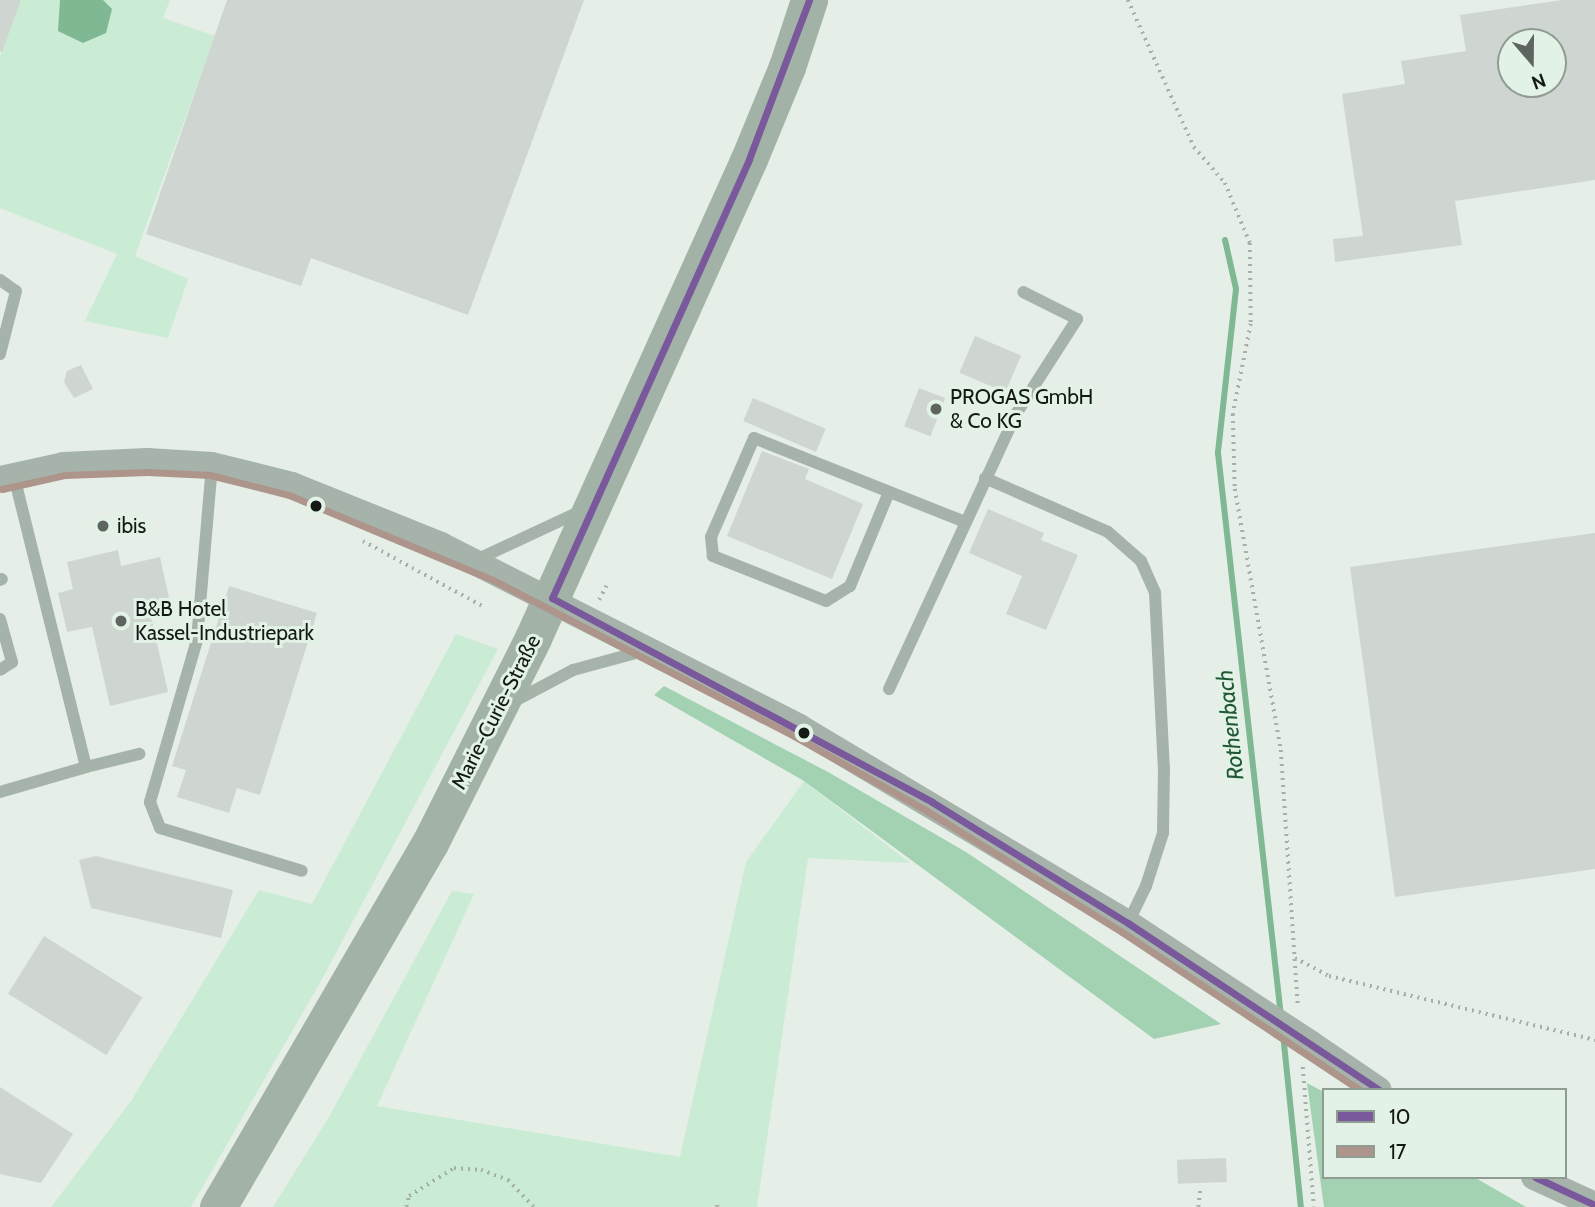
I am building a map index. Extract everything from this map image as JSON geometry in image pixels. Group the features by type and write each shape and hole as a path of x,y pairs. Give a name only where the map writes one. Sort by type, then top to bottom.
{"main road":[{"name":"Marie-Curie-Straße","path":"218,1207 430,844 552,598 788,67 809,0"}],"street":[{"path":"7,477 64,465 147,461 212,465 292,485 476,560 650,649 932,802 1128,923 1243,999 1306,1054 1375,1088"},
{"path":"1538,1179 1595,1205"}],"lane":[{"path":"0,280 16,291 0,354"},
{"path":"889,689 1016,414 1077,319 1023,292"},
{"path":"889,492 850,586 826,601 713,556 711,537 754,438 965,522"},
{"path":"212,465 197,640 150,803 160,828 302,871"},
{"path":"7,477 28,545 86,767"},
{"path":"985,478 1108,532 1141,561 1155,593 1164,768 1163,833 1146,886 1128,923"},
{"path":"476,560 595,504"},
{"path":"0,619 12,662 0,670"},
{"path":"495,712 573,670 650,649"},
{"path":"0,792 139,754"}],"path":[{"path":"1128,0 1194,147 1224,183 1250,243 1251,324 1233,414 1235,489 1281,750 1298,1011"},
{"path":"359,539 484,607"},
{"path":"1294,958 1329,976 1595,1040"},
{"path":"1306,1054 1314,1207"},
{"path":"406,1207 409,1196 454,1168 508,1180 534,1207"},
{"path":"1198,1207 1200,1191"}],"shaded area":[{"path":"21,0 170,0 163,18 215,36 135,256 188,279 168,338 85,321 117,254 0,208 0,57"},
{"path":"60,0 103,0 112,9 106,33 83,43 58,31"},
{"path":"456,634 498,649 322,979 191,1207 51,1207 131,1101 259,890 312,904"},
{"path":"664,686 828,772 966,852 1221,1024 1154,1039 804,781 654,695"},
{"path":"804,781 910,863 808,858 757,1207 273,1207 329,1117 452,891 474,894 377,1106 680,1157 746,862"},
{"path":"1307,1083 1322,1091 1322,1179 1477,1179 1526,1207 1324,1207"}],"building":[{"path":"0,0 21,0 2,52 0,51"},
{"path":"227,0 584,0 468,315 311,258 301,286 146,234"},
{"path":"1562,0 1595,0 1595,180 1455,201 1462,245 1335,262 1333,239 1363,236 1342,94 1405,84 1401,61 1466,51 1460,15"},
{"path":"975,336 1021,356 1005,392 959,373"},
{"path":"81,365 93,389 74,398 64,382 67,371"},
{"path":"919,388 945,398 930,436 904,426"},
{"path":"753,398 826,429 816,452 743,421"},
{"path":"762,451 809,469 805,479 863,504 832,579 727,536"},
{"path":"988,509 1044,533 1041,540 1078,555 1046,630 1006,614 1022,576 969,553"},
{"path":"1595,533 1595,869 1395,897 1350,567"},
{"path":"118,550 121,566 160,557 171,607 150,612 168,692 110,706 92,627 67,632 58,593 73,589 67,562"},
{"path":"229,586 317,613 260,795 237,788 229,813 177,797 186,770 172,766"},
{"path":"96,856 233,890 221,938 91,908 79,860"},
{"path":"44,936 142,997 106,1055 8,994"},
{"path":"0,1087 73,1134 41,1183 0,1174"},
{"path":"1226,1158 1227,1182 1178,1184 1177,1160"}],"waterway":[{"name":"Rothenbach","path":"1225,240 1236,289 1218,453 1281,1016"},
{"name":"Rothenbach","path":"1283,1034 1301,1207"}],"transit line":[{"name":"10","path":"552,598 749,159 809,0"},
{"name":"17","path":"2,489 65,475 147,472 210,475 289,495 493,580 794,736 927,811 1122,932 1357,1088"},
{"name":"10","path":"552,598 932,802 1128,923 1376,1088"},
{"name":"10","path":"1539,1179 1595,1205"}],"place":[{"name":"PROGAS GmbH & Co KG","path":"936,409"},
{"name":"ibis","path":"103,526"},
{"name":"B&B Hotel Kassel-Industriepark","path":"121,621"}]}
